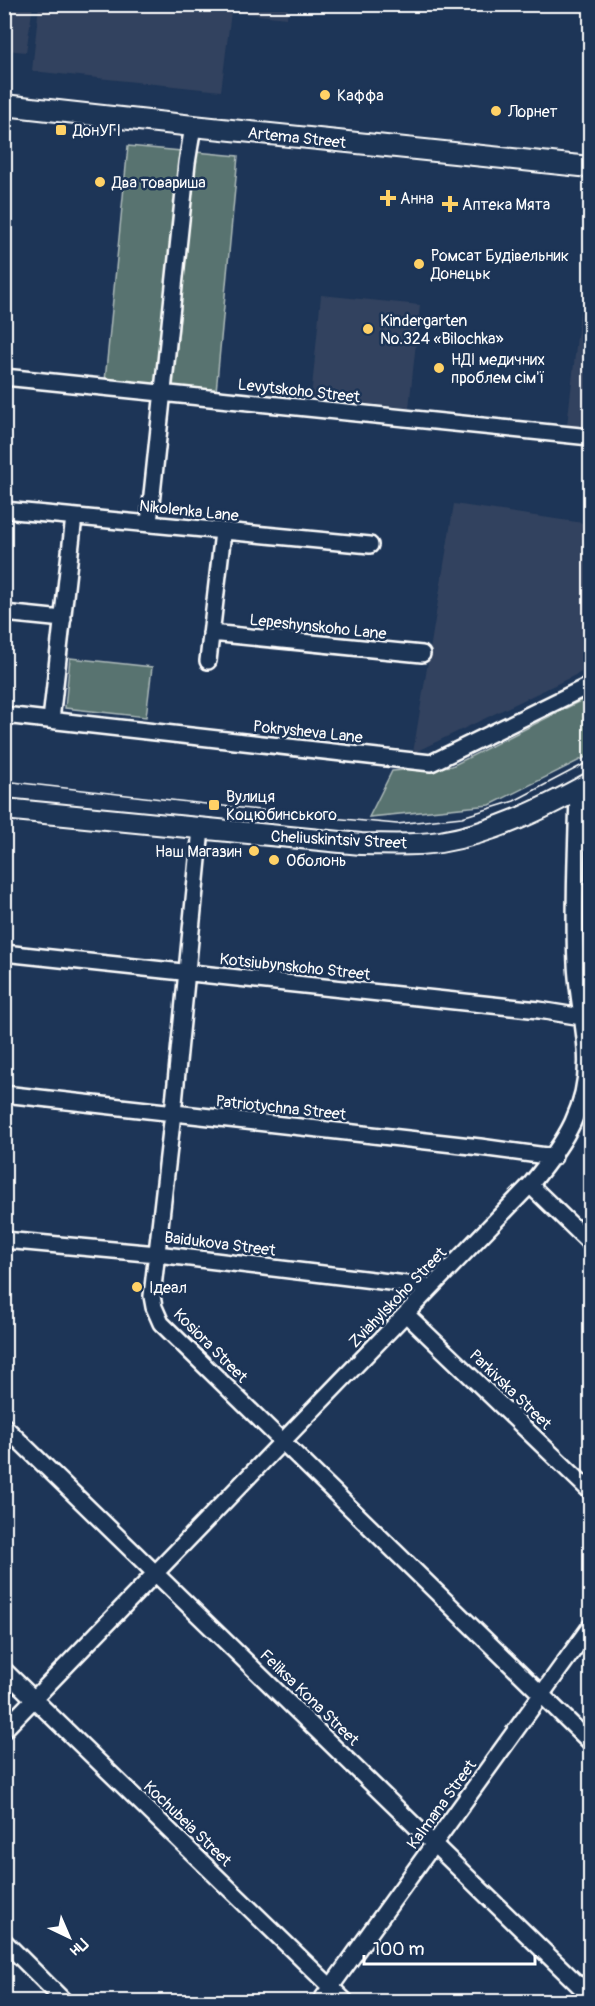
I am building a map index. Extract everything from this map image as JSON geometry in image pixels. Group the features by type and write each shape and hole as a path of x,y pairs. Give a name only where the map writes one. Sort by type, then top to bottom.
{"main road":[{"name":"Artema Street","path":"4,105 591,167"},
{"name":"Cheliuskintsiv Street","path":"4,809 361,844 405,844 438,842 471,836 511,823 584,786"}],"street":[{"path":"149,523 187,163 193,126"},
{"name":"Levytskoho Street","path":"4,377 591,437"},
{"name":"Nikolenka Lane","path":"4,510 370,545"},
{"path":"51,720 74,517"},
{"path":"208,661 223,532"},
{"path":"4,613 63,619"},
{"name":"Lepeshynskoho Lane","path":"211,633 422,654"},
{"name":"Pokrysheva Lane","path":"4,715 431,763 591,685"},
{"name":"Zviahylskoho Street","path":"4,1730 530,1185 554,1157 569,1133 579,1109 586,1075 586,1020 576,964 584,786"},
{"name":"Kosiora Street","path":"201,829 152,1296 154,1307 161,1323 591,1742"},
{"name":"Kotsiubynskoho Street","path":"4,953 539,1010 586,1020"},
{"name":"Patriotychna Street","path":"4,1094 554,1157"},
{"path":"530,1185 591,1243"},
{"name":"Baidukova Street","path":"4,1240 157,1254 431,1287"},
{"name":"Parkivska Street","path":"406,1314 591,1491"},
{"name":"Feliksa Kona Street","path":"4,1426 591,1996"},
{"name":"Kalmana Street","path":"320,2001 591,1627"},
{"name":"Kochubeia Street","path":"4,1670 346,2001"},
{"path":"4,1941 65,2001"}],"shaded area":[{"name":"ДонУГІ","path":"39,4 288,5 287,18 231,12 221,91 32,71"},
{"path":"4,5 33,5 26,52 5,50"},
{"name":"Kindergarten No.324 «Bilochka»","path":"321,295 420,305 409,408 311,398"},
{"path":"580,311 590,312 590,429 567,426"},
{"path":"454,504 590,524 590,668 413,753"}],"green space":[{"path":"128,146 181,151 159,386 105,381"},
{"path":"196,152 238,156 216,392 173,388"},
{"path":"70,658 152,667 146,717 65,708"},
{"path":"590,696 590,755 490,805 369,817 392,771 452,766"}],"tram line":[{"path":"4,781 397,824 462,817 514,801 590,761"}],"place":[{"name":"Каффа","path":"325,95"},
{"name":"Лорнет","path":"496,111"},
{"name":"ДонУГІ","path":"61,130"},
{"name":"Два товариша","path":"100,182"},
{"name":"Анна","path":"388,198"},
{"name":"Аптека Мята","path":"450,204"},
{"name":"Ромсат Будівельник Донецьк","path":"419,264"},
{"name":"Kindergarten No.324 «Bilochka»","path":"368,329"},
{"name":"НДІ медичних проблем сім'ї","path":"439,368"},
{"name":"Вулиця Коцюбинського","path":"214,805"},
{"name":"Наш Магазин","path":"254,851"},
{"name":"Оболонь","path":"274,860"},
{"name":"Ідеал","path":"137,1287"}]}
